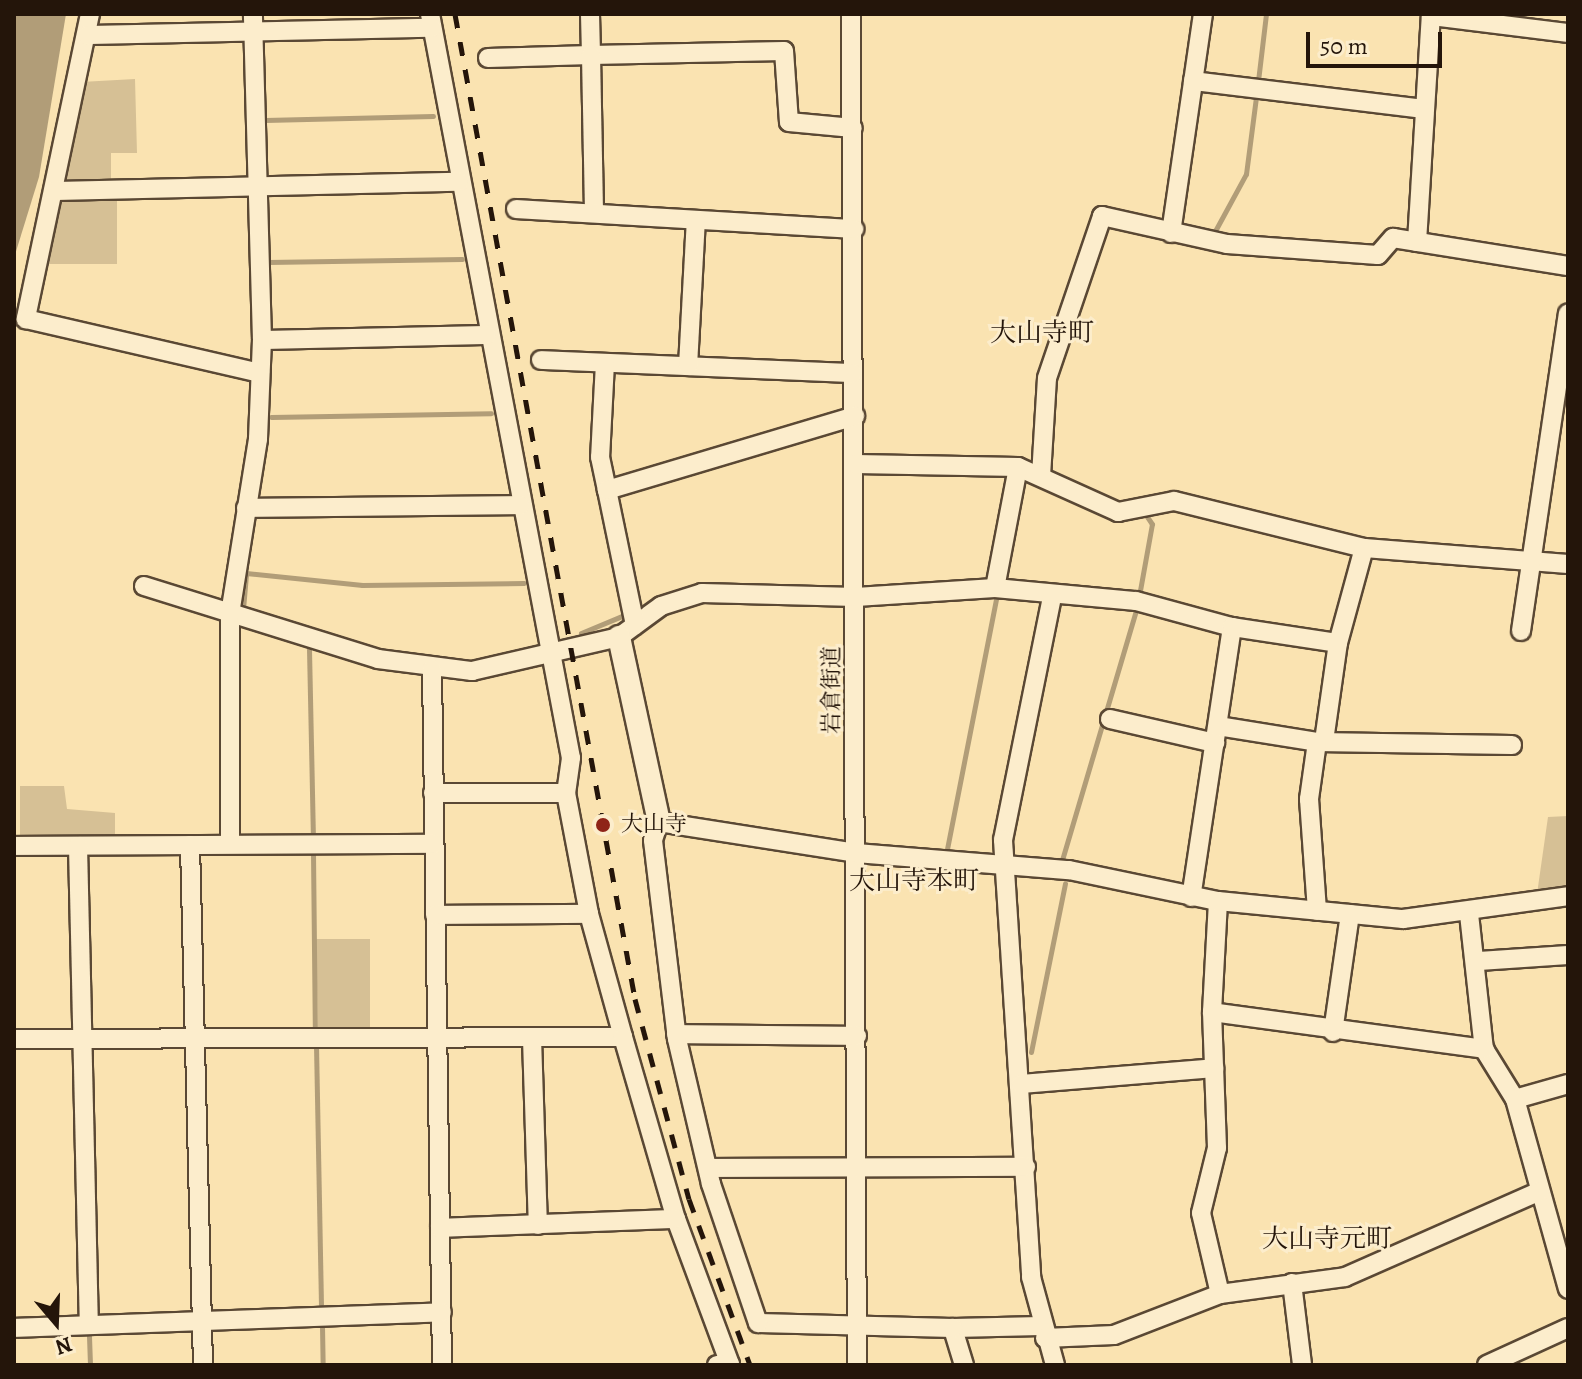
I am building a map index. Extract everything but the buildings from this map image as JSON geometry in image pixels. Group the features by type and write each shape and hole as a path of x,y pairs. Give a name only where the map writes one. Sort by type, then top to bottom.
{"street":[{"path":"90,14 26,319 260,373"},
{"path":"590,14 594,213"},
{"name":"岩倉街道","path":"851,14 856,464 857,1365"},
{"path":"1171,233 1203,14"},
{"path":"1417,242 1431,15 1568,33"},
{"path":"87,35 254,23 431,21 547,652 571,758 566,793 589,914 676,1219 730,1365 717,1365"},
{"path":"230,844 230,614 246,508 262,340 254,23"},
{"path":"488,58 784,51 789,122 853,128"},
{"path":"1193,81 1423,109"},
{"path":"54,191 459,182"},
{"path":"516,209 854,229"},
{"path":"1041,476 1047,378 1102,216 1171,233 1378,255 1393,238 1568,266"},
{"path":"688,366 696,220"},
{"path":"1521,631 1568,313"},
{"path":"262,340 487,335"},
{"path":"541,360 853,373"},
{"path":"605,363 600,457 659,822 653,840 676,1034 710,1168 758,1323 1114,1335 1220,1294 1345,1277 1540,1191"},
{"path":"607,490 855,416"},
{"path":"856,464 1018,467 1118,512 1174,501 1364,548 1531,566 1568,564"},
{"path":"995,588 1018,467"},
{"path":"246,508 520,505"},
{"path":"1317,911 1309,799 1338,643 1364,548"},
{"path":"144,586 230,614 432,669 472,671 627,631 661,606 702,593 856,597 995,588 1052,597 1136,601 1232,627 1338,643"},
{"path":"1052,597 1003,840 1026,1167 1043,1332 1055,1365"},
{"path":"1191,897 1232,627"},
{"path":"432,669 442,1365"},
{"path":"1110,719 1216,735 1320,742 1512,745"},
{"path":"433,793 566,793"},
{"path":"659,822 856,853 1004,865 1218,901 1350,914 1469,914 1568,896"},
{"path":"14,846 434,844"},
{"path":"190,845 203,1365"},
{"path":"78,846 89,1325"},
{"path":"1218,901 1212,1012 1217,1148 1201,1213 1220,1294"},
{"path":"435,915 589,914"},
{"path":"1333,1032 1350,914"},
{"path":"1469,914 1479,961 1484,1049 1515,1099 1568,1289"},
{"path":"1479,961 1568,955"},
{"path":"1212,1012 1333,1032 1484,1049"},
{"path":"676,1034 857,1036"},
{"path":"14,1039 623,1037"},
{"path":"532,1038 538,1225"},
{"path":"1021,1084 1214,1068"},
{"path":"1515,1099 1568,1084"},
{"path":"710,1168 1026,1167"},
{"path":"440,1228 676,1219"},
{"path":"1292,1283 1302,1365"},
{"path":"14,1328 442,1312"},
{"path":"953,1328 964,1365"},
{"path":"1487,1365 1568,1328"}],"shaded area":[{"path":"14,14 66,14 39,177 14,258"},
{"path":"135,79 137,153 111,153 111,182 61,182 81,82"},
{"path":"117,199 117,264 42,264 57,201"},
{"path":"20,786 64,786 67,809 115,813 115,838 20,838"},
{"path":"1568,816 1568,889 1537,894 1548,817"},
{"path":"316,939 370,939 370,1033 318,1032"}],"waterway":[{"path":"1258,81 1266,14"},
{"path":"1215,231 1246,174 1256,97"},
{"path":"265,120 433,116"},
{"path":"268,262 462,259"},
{"path":"271,417 491,413"},
{"path":"1139,596 1152,524 1146,515"},
{"path":"243,609 246,573 362,585 524,583"},
{"path":"947,849 996,599"},
{"path":"1062,860 1136,610"},
{"path":"581,633 622,616"},
{"path":"309,649 313,836"},
{"path":"313,853 315,1030"},
{"path":"1031,1052 1065,883"},
{"path":"316,1045 321,1304"},
{"path":"322,1326 323,1365"},
{"path":"89,1336 90,1365"}],"railway":[{"path":"455,14 635,999 689,1199 750,1365"}],"place":[{"name":"大山寺","path":"603,825"}],"district":[{"name":"大山寺町","path":"1042,333"},
{"name":"大山寺本町","path":"914,881"},
{"name":"大山寺元町","path":"1327,1239"}]}
